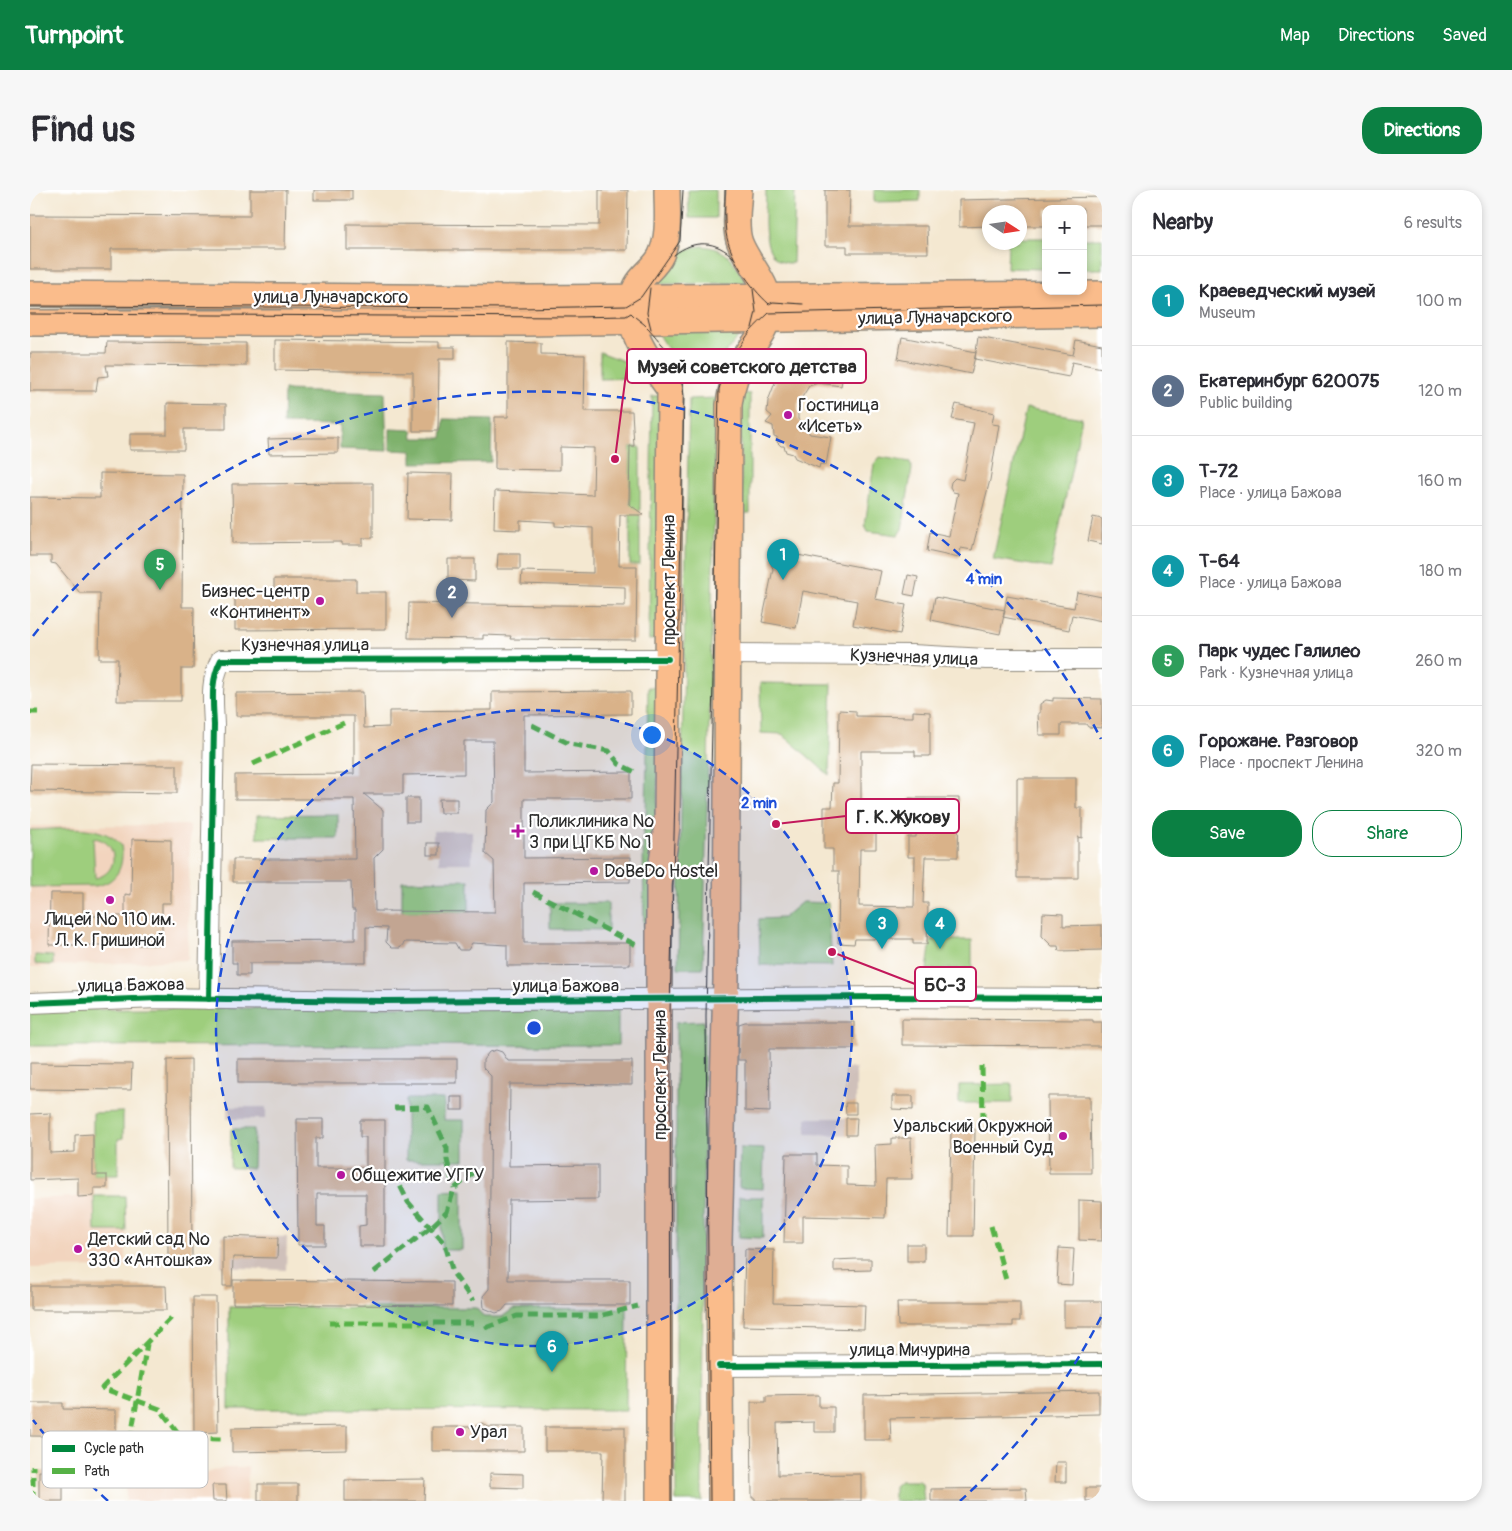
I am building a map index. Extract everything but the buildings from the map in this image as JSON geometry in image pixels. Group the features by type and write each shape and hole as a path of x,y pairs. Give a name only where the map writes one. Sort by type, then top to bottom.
{"main road":[{"path":"667,190 667,232 664,247 660,257 637,285 632,309 768,308"},
{"path":"721,1501 719,1243 725,999 729,405 737,373 760,336 768,308 740,243 738,231 739,190"},
{"name":"улица Луначарского","path":"30,294 632,309"},
{"name":"улица Луначарского","path":"768,308 1102,294"},
{"name":"улица Луначарского","path":"768,308 1102,314"},
{"name":"улица Луначарского","path":"30,323 632,309"},
{"name":"проспект Ленина","path":"632,309 642,350 670,390 667,826 659,885 659,1501"}],"street":[{"name":"Кузнечная улица","path":"726,654 912,655 986,659 1102,660"},
{"name":"Кузнечная улица","path":"208,999 214,725 212,686 221,660 668,659"},
{"name":"улица Бажова","path":"30,1003 158,998 384,1002 899,997 1102,998"},
{"name":"улица Мичурина","path":"719,1366 1102,1364"}],"shaded area":[{"name":"Лицей № 110 им. Л. К. Гришиной","path":"190,825 188,960 30,967 30,826"},
{"path":"433,831 472,831 472,863 439,863 439,843 433,843"},
{"path":"845,1068 856,1068 856,1107 845,1107"},
{"path":"227,1107 266,1107 266,1119 227,1119"},
{"path":"806,1118 846,1118 846,1135 806,1134"},
{"name":"Детский сад № 330 «Антошка»","path":"94,1196 95,1231 126,1231 126,1267 30,1268 30,1199"},
{"path":"222,1235 287,1237 286,1270 221,1267"},
{"path":"225,1467 248,1467 247,1501 126,1501 126,1488 208,1488 208,1472"}],"green space":[{"path":"688,190 716,190 716,218 689,218"},
{"path":"766,190 795,190 793,263 782,262 774,256 769,247 765,224"},
{"path":"874,190 920,190 920,201 874,202"},
{"path":"1027,238 1042,238 1042,269 1007,268 1008,250 1027,250"},
{"path":"1087,239 1102,239 1102,269 1087,269"},
{"path":"702,246 718,250 729,257 745,281 742,283 659,284 658,280 662,273 675,257 687,250"},
{"path":"660,330 737,331 740,334 730,348 720,357 698,366 688,364 677,358 667,348 658,334"},
{"path":"600,352 626,362 637,378 600,379"},
{"path":"284,390 385,393 387,451 340,449 340,425 283,424"},
{"path":"741,393 750,394 750,513 741,513"},
{"path":"652,396 661,396 659,639 649,640"},
{"path":"717,398 703,968 678,968 689,399"},
{"path":"1026,408 1082,418 1051,568 993,559"},
{"path":"444,419 492,420 491,462 412,463 412,451 390,450 390,429 412,430 413,438 442,438"},
{"path":"630,447 640,447 640,565 630,565"},
{"path":"880,457 910,462 912,469 902,529 898,535 868,531 865,525 874,464"},
{"path":"760,683 832,684 829,775 782,734 761,733"},
{"path":"648,687 659,688 657,819 646,819"},
{"path":"338,814 338,838 257,838 257,815"},
{"path":"78,828 91,830 112,837 121,845 122,860 118,872 103,884 95,886 30,887 30,830","holes":["93,838 102,840 112,850 112,864 103,875 95,878"]},
{"path":"643,830 653,830 653,946 644,946"},
{"path":"469,880 469,912 402,912 402,881"},
{"path":"802,902 828,903 832,966 760,965 759,919 783,918"},
{"path":"550,903 608,903 608,930 550,929"},
{"path":"931,940 972,940 972,968 927,970"},
{"path":"35,955 53,956 53,965 35,964"},
{"path":"618,1005 618,1045 30,1046 30,1010"},
{"path":"704,1021 702,1501 676,1501 676,1022"},
{"path":"1012,1084 1012,1103 959,1103 959,1085"},
{"path":"406,1099 444,1099 444,1120 464,1120 464,1160 406,1160"},
{"path":"123,1112 123,1138 118,1139 118,1175 93,1175 93,1113"},
{"path":"231,1129 254,1129 253,1168 230,1168"},
{"path":"740,1148 764,1149 763,1189 739,1188"},
{"path":"462,1190 462,1250 442,1250 442,1191"},
{"path":"94,1196 125,1196 126,1231 95,1231"},
{"path":"739,1197 763,1197 763,1238 739,1237"},
{"path":"229,1307 476,1308 484,1317 502,1317 513,1309 627,1308 626,1410 229,1409"},
{"path":"900,1481 919,1481 922,1483 924,1501 894,1501 894,1486"}],"tram line":[{"path":"30,306 521,308 626,306 641,297 680,241 683,190"},
{"path":"725,190 725,222 728,243 736,262 748,281 769,304 773,302 803,304"},
{"path":"674,255 689,246 705,244 720,248 734,258"},
{"path":"650,288 647,313 651,329"},
{"path":"752,328 756,312 753,289"},
{"path":"30,314 573,317 626,316 631,313 683,365 693,370 704,371 716,369 729,360 750,332 769,313 1102,305"},
{"path":"668,353 682,378 684,396 670,1014 671,1501"},
{"path":"710,1501 706,1016 719,389 728,360"}],"marked path":[{"path":"30,712 38,712"},
{"path":"253,764 344,723"},
{"path":"532,725 570,744 609,751 619,764 637,773"},
{"path":"533,892 638,946"},
{"path":"982,1066 983,1117"},
{"path":"394,1108 428,1107 447,1148 447,1160 454,1189"},
{"path":"394,1173 408,1202 445,1244 453,1273 473,1301"},
{"path":"374,1272 447,1212 454,1189 473,1173"},
{"path":"991,1226 1006,1280"},
{"path":"485,1328 517,1316 599,1316 638,1306"},
{"path":"171,1318 102,1388 160,1409 177,1431"},
{"path":"329,1323 473,1323"},
{"path":"132,1431 147,1344"},
{"path":"208,1439 224,1439"},
{"path":"33,1466 33,1501"}],"cycle path":[{"path":"209,999 213,692 215,676 221,660 668,659"},
{"path":"30,1003 158,998 384,1001 880,997 1102,998"},
{"path":"719,1366 1102,1364"}],"place":[{"name":"Гостиница «Исеть»","path":"788,415"},
{"name":"Музей советского детства","path":"615,459"},
{"name":"Краеведческий музей","path":"783,580"},
{"name":"Парк чудес Галилео","path":"160,590"},
{"name":"Бизнес-центр «Континент»","path":"320,601"},
{"name":"Екатеринбург 620075","path":"452,618"},
{"name":"Г. К. Жукову","path":"776,824"},
{"name":"Поликлиника № 3 при ЦГКБ № 1","path":"518,831"},
{"name":"DoBeDo Hostel","path":"594,871"},
{"name":"Лицей № 110 им. Л. К. Гришиной","path":"110,900"},
{"name":"Т-72","path":"882,949"},
{"name":"Т-64","path":"940,949"},
{"name":"БС-3","path":"832,952"},
{"name":"Уральский Окружной Военный Суд","path":"1063,1136"},
{"name":"Общежитие УГГУ","path":"341,1175"},
{"name":"Детский сад № 330 «Антошка»","path":"78,1249"},
{"name":"Горожане. Разговор","path":"552,1372"},
{"name":"Урал","path":"460,1432"}]}
